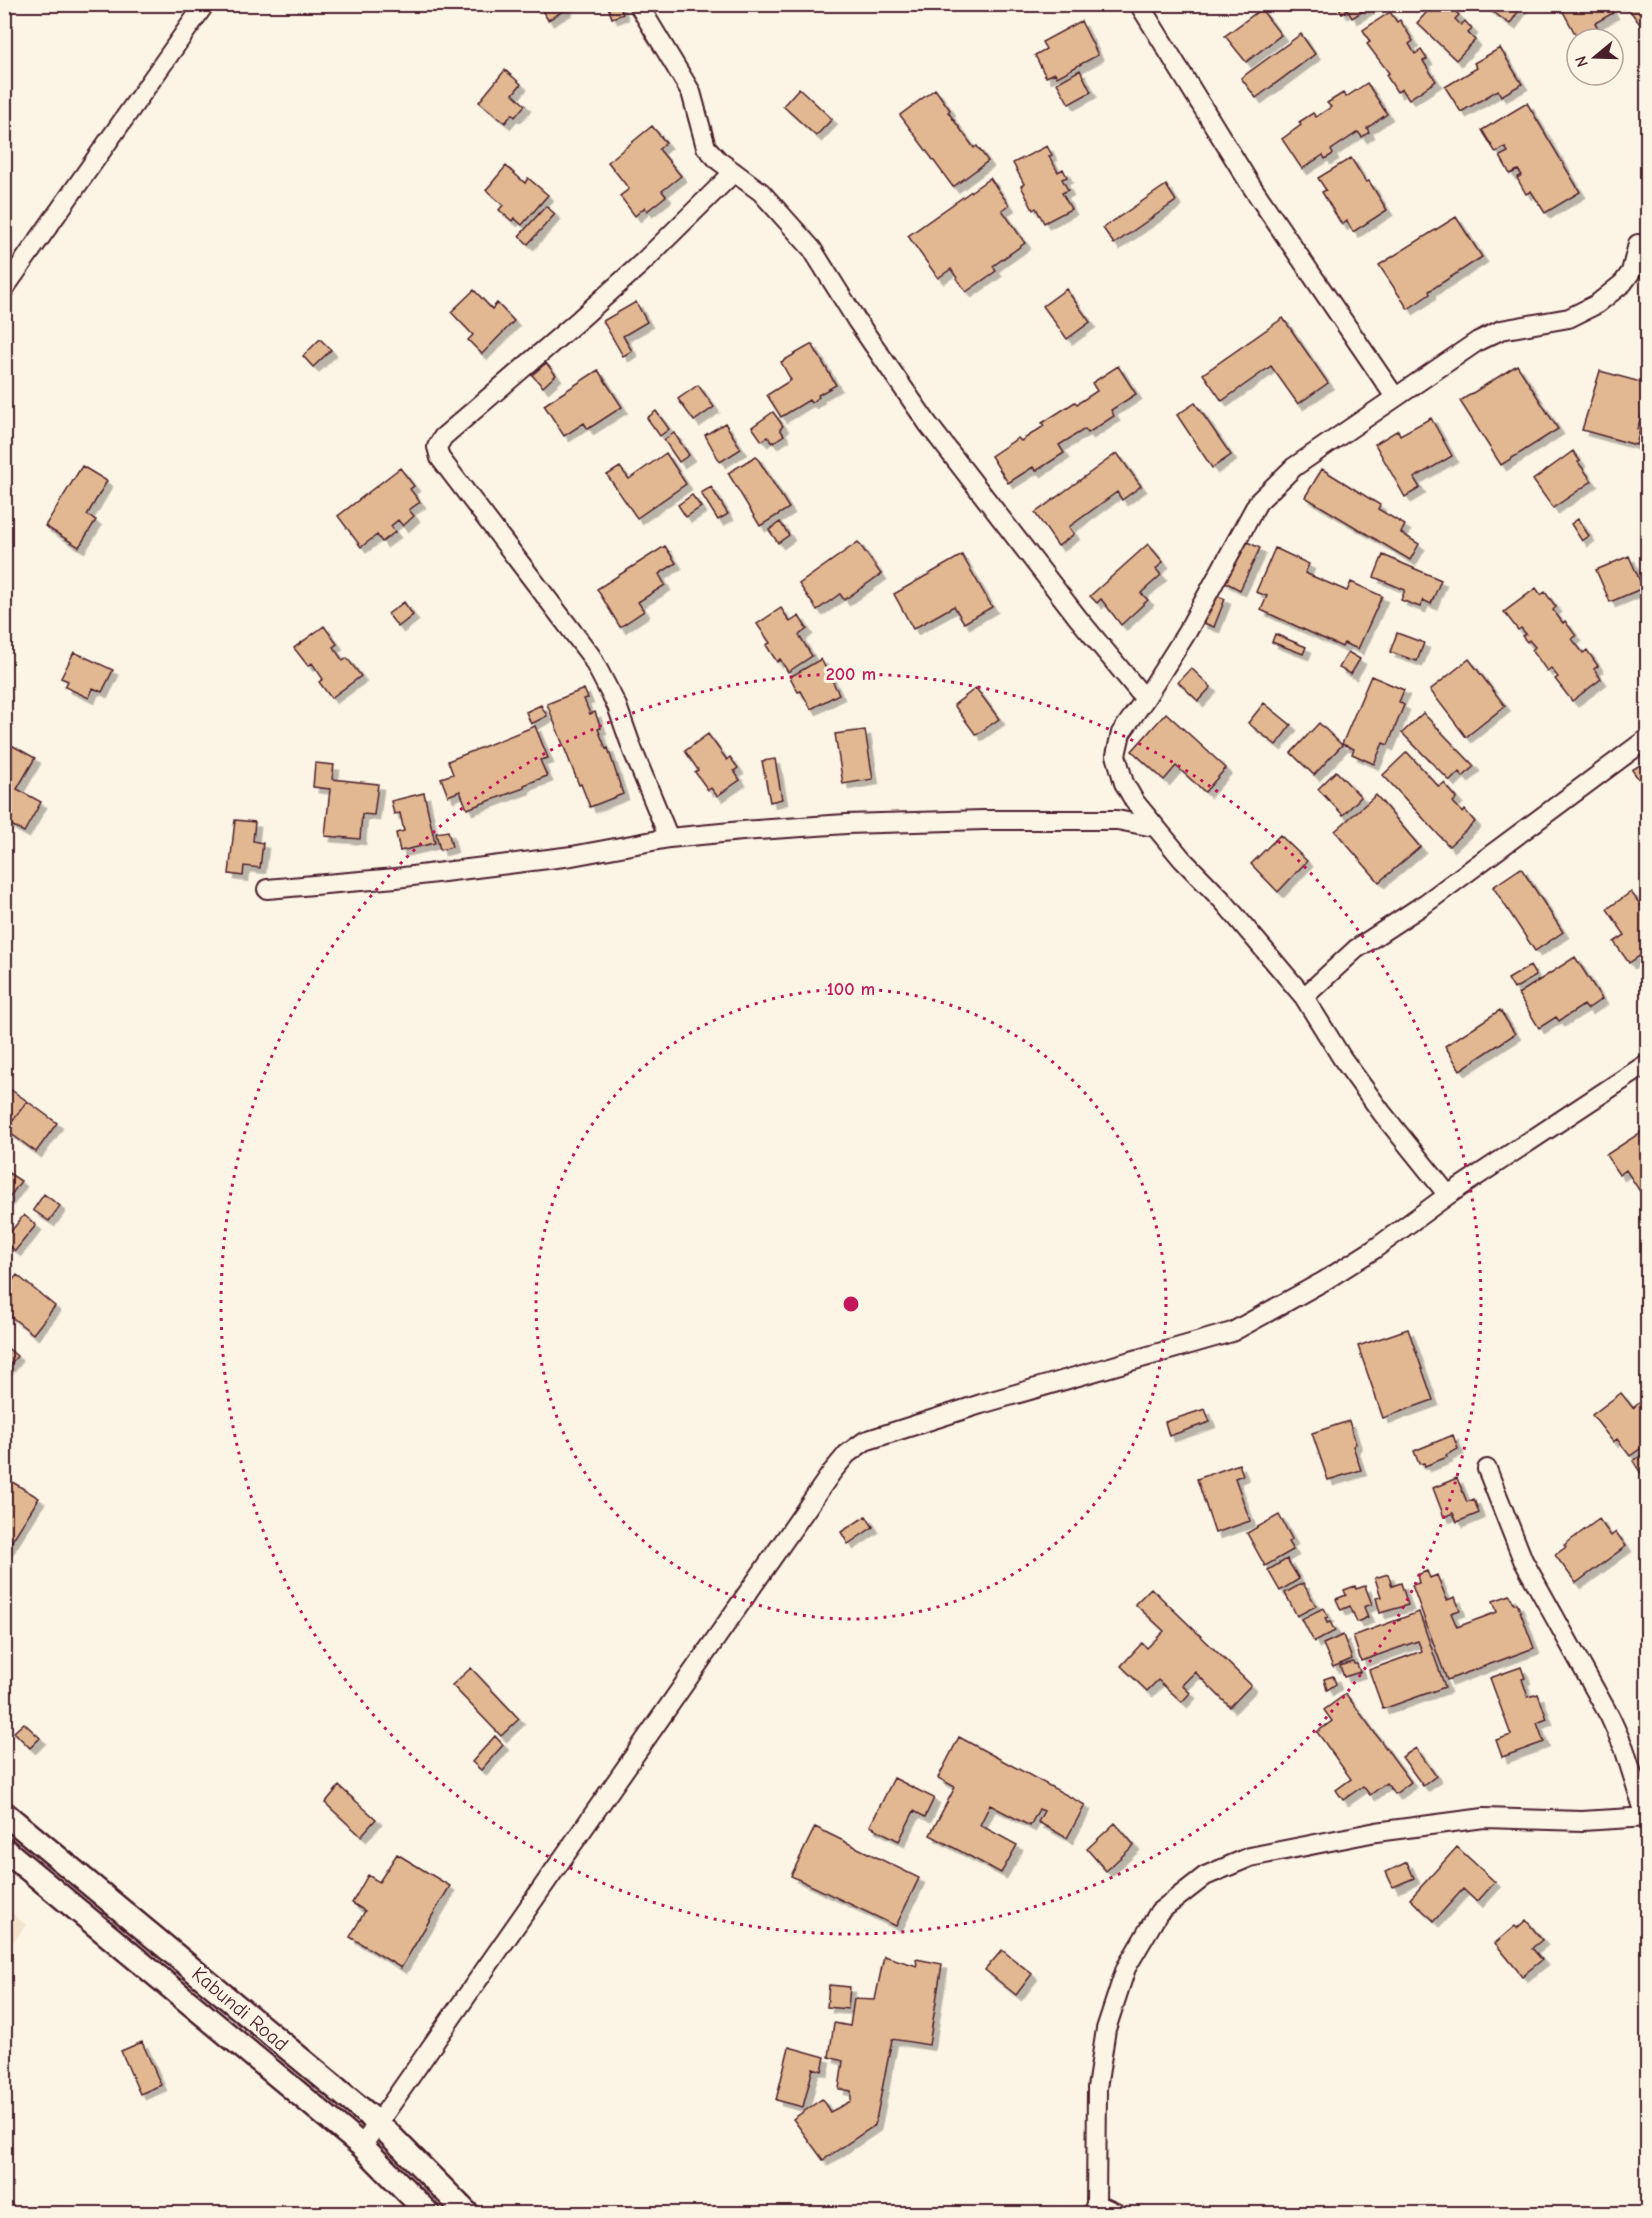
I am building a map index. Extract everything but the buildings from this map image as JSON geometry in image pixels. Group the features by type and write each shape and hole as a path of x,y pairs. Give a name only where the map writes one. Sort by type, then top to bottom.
{"street":[{"path":"4,289 205,4"},
{"path":"638,4 691,92 706,147 718,161 761,192 813,249 857,321 928,424 1078,618 1145,699"},
{"path":"1138,4 1250,184 1395,397"},
{"path":"669,838 617,706 591,656 440,458 437,447 442,437 643,262 734,172"},
{"path":"1448,1195 1382,1113 1342,1058 1304,997 1223,901 1154,827 1135,802 1124,783 1116,755 1121,733 1187,632 1258,502 1294,467 1479,341 1501,330 1569,318 1597,304 1623,283 1631,272 1638,244"},
{"path":"1304,997 1356,949 1426,903 1647,738"},
{"path":"267,889 396,878 549,858 669,838 846,825 984,820 1117,819 1154,827"},
{"path":"362,2146 847,1454 865,1441 950,1414 1232,1332 1324,1281 1373,1250 1448,1195 1647,1063"},
{"path":"1118,2214 1094,2209 1097,2088 1106,2029 1126,1968 1159,1912 1205,1876 1250,1857 1386,1830 1484,1818 1582,1821 1647,1817 1624,1748 1610,1717 1523,1560 1487,1469"},
{"name":"Kabundi Road","path":"4,1813 378,2123 468,2214"},
{"name":"Kabundi Road","path":"4,1849 362,2146 429,2214"}],"shaded area":[{"path":"5,1907 26,1925 5,1952"}]}
